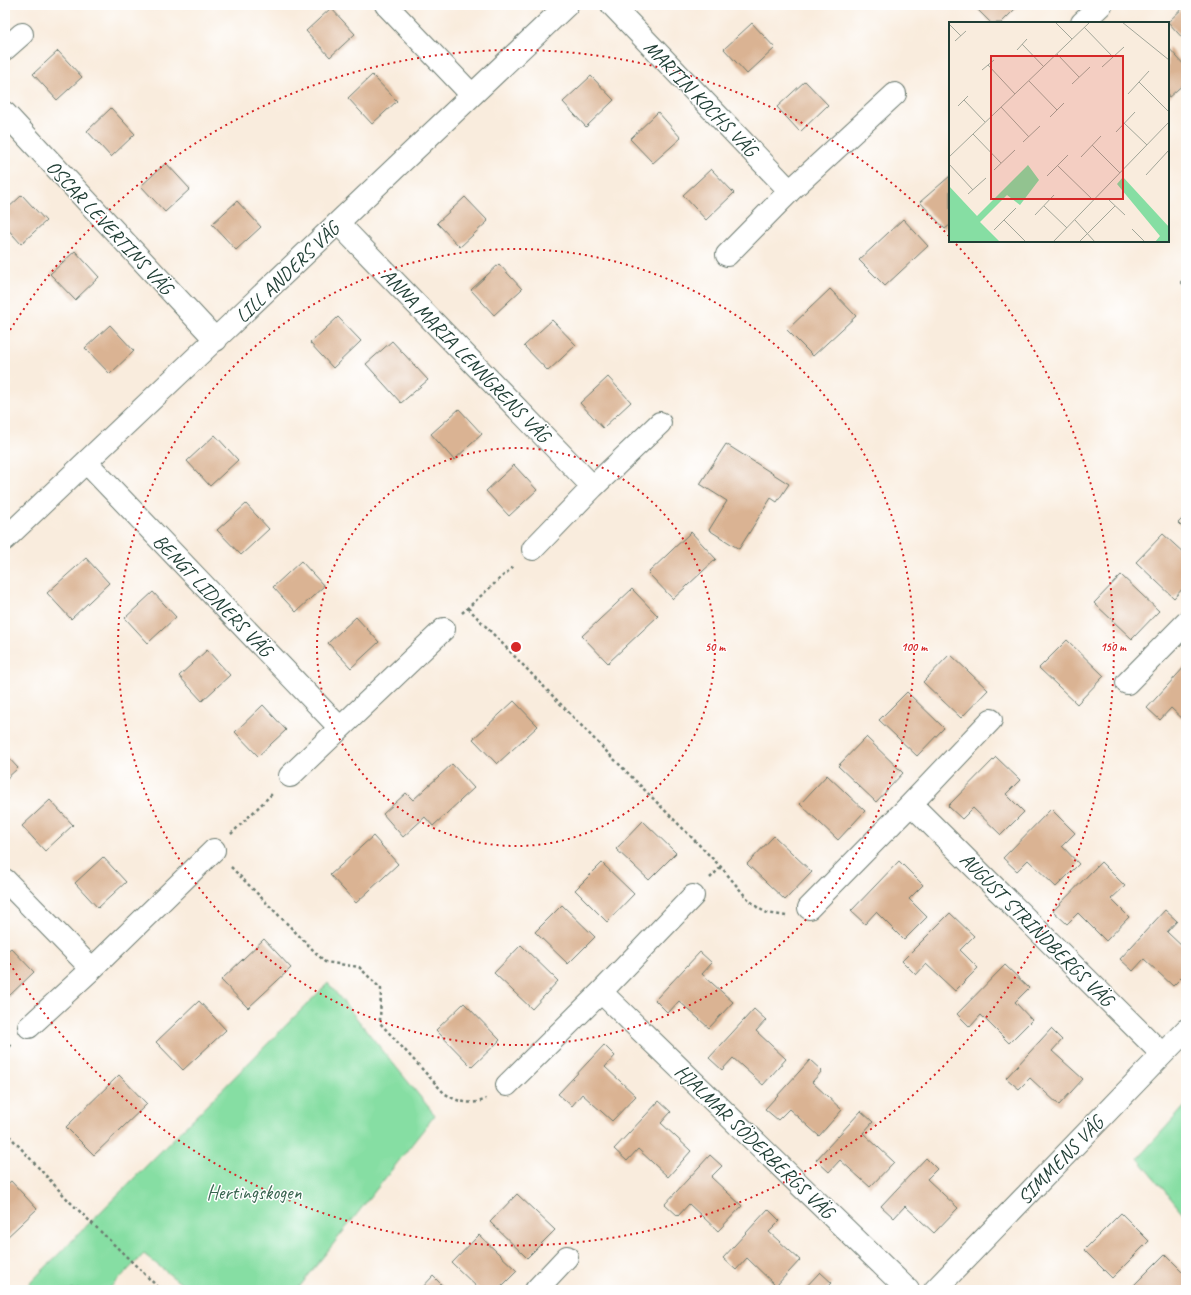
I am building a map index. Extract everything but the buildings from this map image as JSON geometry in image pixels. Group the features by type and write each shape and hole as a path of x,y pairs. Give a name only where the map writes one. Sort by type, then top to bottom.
{"street":[{"path":"386,5 472,95"},
{"name":"LILL ANDERS VÄG","path":"5,539 567,5"},
{"name":"MARTIN KOCHS VÄG","path":"612,5 790,191"},
{"path":"1083,22 1099,6"},
{"path":"5,49 22,34"},
{"path":"727,255 790,191 895,94"},
{"name":"OSCAR LEVERTINS VÄG","path":"5,113 216,340"},
{"name":"ANNA MARIA LENNGRENS VÄG","path":"338,223 593,487"},
{"path":"533,549 593,487 660,423"},
{"name":"BENGT LIDNERS VÄG","path":"86,462 340,728"},
{"path":"1127,683 1186,623"},
{"path":"290,776 444,629"},
{"path":"809,908 991,720"},
{"name":"AUGUST STRINDBERGS VÄG","path":"911,804 1162,1054"},
{"path":"29,1027 92,969 214,850"},
{"path":"5,880 92,969"},
{"path":"507,1086 601,992 693,896"},
{"name":"HJALMAR SÖDERBERGS VÄG","path":"601,992 908,1290"},
{"name":"SIMMENS VÄG","path":"935,1290 1186,1030"},
{"path":"536,1290 568,1257"}],"path":[{"path":"444,629 533,549"},
{"path":"468,608 602,747 721,867 746,897 758,908 767,913 791,917 796,916 809,908"},
{"path":"290,776 214,850 325,962 360,967 381,989 380,1023 444,1093 452,1098 470,1103 486,1099 507,1086"},
{"path":"5,1131 70,1202 161,1290"}],"green space":[{"name":"Hertingskogen","path":"328,983 435,1115 297,1290 189,1290 144,1254 108,1290 23,1290"},
{"path":"1186,1105 1186,1217 1138,1158"}]}
